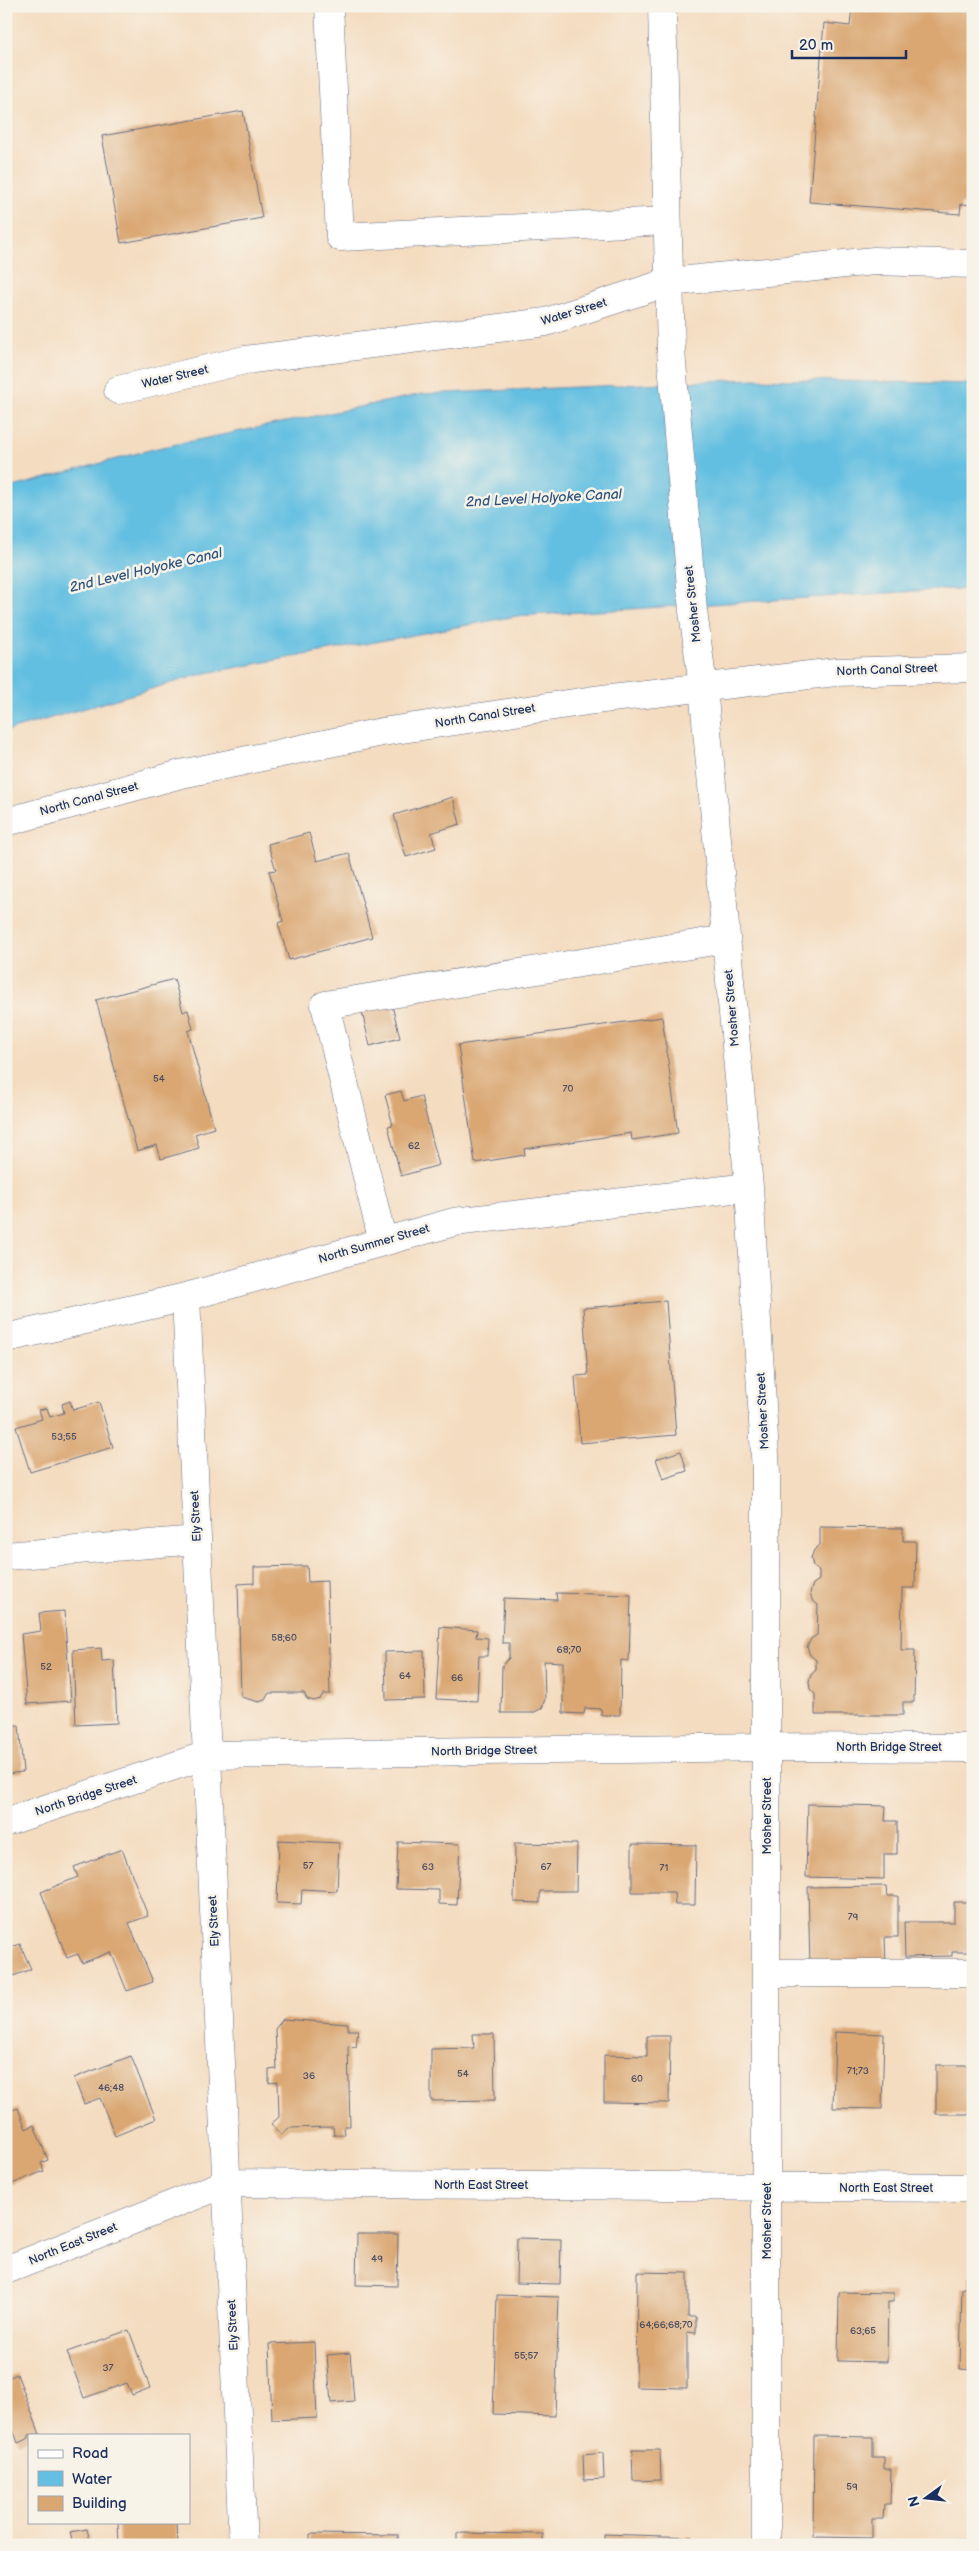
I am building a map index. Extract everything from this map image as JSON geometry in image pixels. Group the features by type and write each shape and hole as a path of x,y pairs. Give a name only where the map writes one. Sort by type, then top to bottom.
{"street":[{"path":"329,6 340,237 667,221"},
{"name":"Mosher Street","path":"662,6 672,367 693,611 703,687 749,1187 766,1472 766,2545"},
{"name":"Water Street","path":"118,390 245,360 546,322 669,282 874,261 973,264"},
{"name":"North Canal Street","path":"6,822 181,774 382,732 594,700 836,672 973,668"},
{"path":"383,1242 325,1005 726,939"},
{"name":"North Summer Street","path":"6,1338 186,1297 454,1222 749,1187"},
{"name":"Ely Street","path":"186,1297 243,2545"},
{"path":"6,1556 197,1540"},
{"name":"North Bridge Street","path":"6,1822 207,1756 767,1747 973,1748"},
{"path":"767,1974 973,1973"},
{"name":"North East Street","path":"6,2270 227,2183 973,2188"}],"water":[{"name":"2nd Level Holyoke Canal","path":"753,379 973,384 973,590 952,589 517,616 206,673 6,731 6,489 153,449 423,394"}],"building":[{"path":"852,6 973,6 973,205 961,204 960,214 809,202 824,23 850,26"},
{"path":"243,111 262,218 121,243 102,136"},
{"path":"453,797 460,824 431,833 436,848 406,857 394,815"},
{"path":"309,833 317,861 349,853 372,937 289,960 278,923 283,921 269,871 276,870 268,844"},
{"path":"174,979 183,1012 188,1010 193,1029 188,1031 214,1128 195,1134 199,1148 161,1159 157,1145 137,1151 96,1000"},
{"path":"392,1005 400,1038 370,1046 362,1012"},
{"path":"662,1017 678,1133 632,1140 631,1133 524,1149 525,1155 475,1163 458,1045"},
{"path":"401,1091 404,1101 421,1096 439,1165 401,1176 388,1126 393,1125 385,1095"},
{"path":"666,1301 676,1435 580,1443 575,1376 588,1375 583,1308"},
{"path":"70,1401 73,1410 99,1402 113,1447 30,1472 16,1427 42,1419 39,1410 47,1408 50,1417 64,1413 62,1404"},
{"path":"681,1451 687,1471 663,1479 656,1459"},
{"path":"820,1527 903,1528 903,1541 916,1541 915,1588 902,1588 901,1650 915,1650 914,1702 903,1702 903,1715 815,1715 815,1694 810,1689 809,1681 811,1675 816,1670 816,1660 810,1655 807,1647 811,1639 817,1635 818,1605 812,1600 810,1593 813,1584 819,1580 819,1571 813,1566 811,1558 814,1550 820,1545"},
{"path":"307,1566 308,1582 327,1581 330,1694 323,1694 320,1699 314,1701 307,1699 304,1693 269,1693 265,1700 259,1702 241,1697 238,1584 254,1583 254,1567"},
{"path":"556,1593 631,1595 629,1661 621,1660 620,1715 601,1715 601,1709 585,1708 584,1714 563,1713 563,1662 544,1661 545,1699 542,1708 533,1713 501,1713 502,1666 509,1658 509,1643 502,1643 504,1598 557,1600"},
{"path":"64,1611 71,1701 27,1704 21,1634 41,1631 39,1613"},
{"path":"440,1627 477,1630 476,1637 488,1638 487,1656 479,1656 477,1701 436,1699"},
{"path":"101,1648 102,1661 114,1660 117,1723 76,1725 73,1650"},
{"path":"424,1651 425,1699 386,1700 385,1652"},
{"path":"19,1725 23,1772 6,1774 6,1726"},
{"path":"808,1804 886,1806 885,1821 897,1821 897,1854 884,1854 884,1879 806,1877"},
{"path":"279,1840 339,1843 337,1891 302,1889 301,1904 277,1903"},
{"path":"398,1842 460,1844 457,1905 439,1904 439,1890 396,1889"},
{"path":"515,1843 577,1844 576,1891 540,1891 540,1903 514,1902"},
{"path":"632,1844 696,1845 695,1905 675,1905 674,1892 632,1892"},
{"path":"122,1849 148,1916 129,1923 153,1982 127,1991 111,1952 82,1963 78,1954 67,1958 41,1892 78,1877 74,1867"},
{"path":"886,1886 887,1896 898,1896 898,1937 885,1937 886,1966 810,1966 808,1887"},
{"path":"954,1902 973,1902 973,1952 952,1952 952,1956 905,1957 904,1922 954,1922"},
{"path":"20,1944 31,1969 6,1979 6,1949"},
{"path":"283,2019 348,2024 348,2030 358,2030 356,2047 348,2046 350,2126 344,2126 345,2135 334,2135 333,2127 289,2128 281,2135 271,2124 279,2117 278,2082 269,2083 269,2070 277,2069 275,2029"},
{"path":"835,2032 884,2034 882,2109 833,2108"},
{"path":"473,2034 494,2034 495,2100 431,2101 431,2049 474,2048"},
{"path":"647,2036 670,2036 669,2103 604,2102 604,2055 647,2056"},
{"path":"131,2056 156,2119 115,2136 100,2098 84,2104 74,2078"},
{"path":"936,2065 973,2065 973,2114 936,2114"},
{"path":"18,2108 26,2129 34,2125 48,2160 41,2163 44,2171 7,2186 12,2198 6,2200 6,2112"},
{"path":"357,2234 398,2234 397,2286 356,2285"},
{"path":"517,2238 561,2239 560,2284 516,2283"},
{"path":"637,2272 688,2273 688,2317 696,2317 696,2333 687,2332 687,2388 636,2387"},
{"path":"969,2276 973,2276 973,2370 960,2369 962,2288 969,2288"},
{"path":"839,2292 894,2293 894,2302 888,2302 887,2362 838,2361"},
{"path":"497,2295 559,2297 555,2416 493,2414"},
{"path":"129,2330 150,2388 132,2395 127,2383 84,2398 67,2352"},
{"path":"314,2342 317,2418 272,2420 269,2344"},
{"path":"350,2353 354,2401 331,2403 327,2355"},
{"path":"17,2374 40,2434 28,2434 28,2438 18,2443 13,2429 6,2432 6,2379"},
{"path":"814,2436 873,2437 873,2458 884,2458 884,2469 891,2469 890,2505 884,2505 883,2519 872,2519 872,2538 813,2537"},
{"path":"632,2450 660,2450 661,2480 633,2481"},
{"path":"603,2453 604,2479 584,2480 583,2455"},
{"path":"118,2524 176,2524 177,2545 119,2545"},
{"path":"87,2529 91,2545 73,2545 70,2532"},
{"path":"457,2533 543,2534 543,2545 457,2545"},
{"path":"310,2534 398,2535 398,2545 310,2545"},
{"path":"604,2534 692,2537 692,2545 604,2545"},
{"path":"948,2540 973,2540 973,2545 948,2545"},
{"path":"832,2541 893,2542 893,2545 832,2545"}]}
